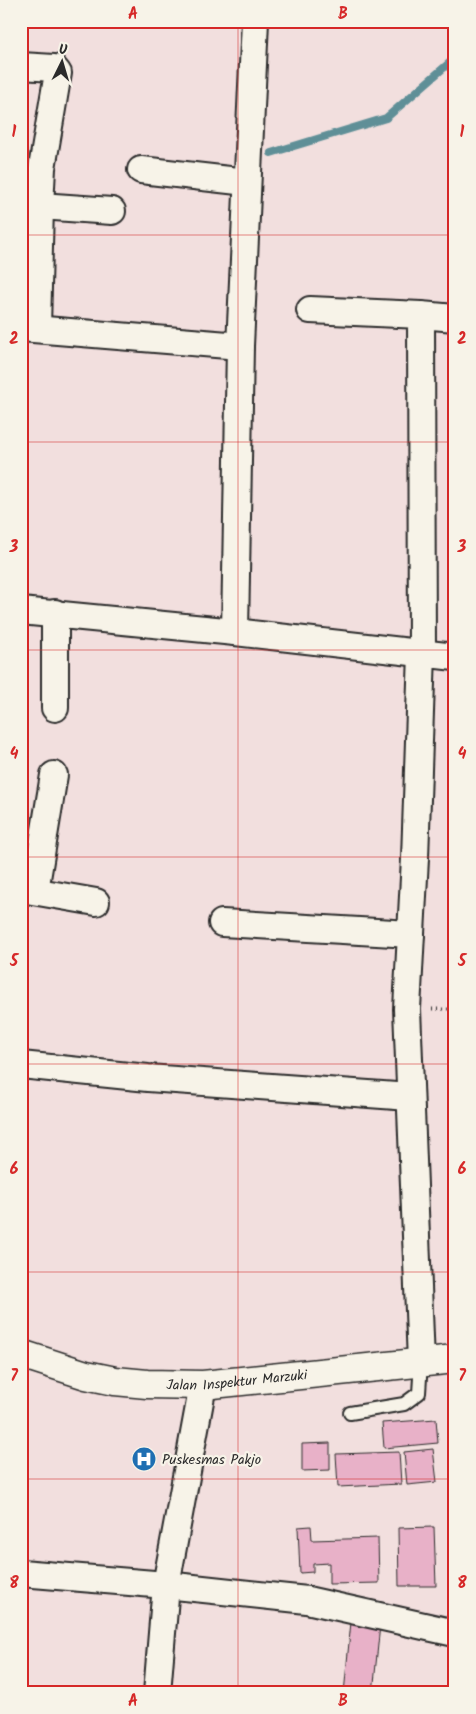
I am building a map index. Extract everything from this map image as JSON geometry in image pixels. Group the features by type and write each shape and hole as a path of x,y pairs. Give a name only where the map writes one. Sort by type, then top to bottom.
{"street":[{"path":"235,632 240,346 246,182 255,21"},
{"path":"21,66 54,68 58,73 42,168 29,328 127,338 240,346"},
{"path":"141,170 246,182"},
{"path":"40,206 112,211"},
{"path":"310,310 455,318"},
{"path":"421,315 422,653 407,1009 421,1362"},
{"path":"21,611 235,632 455,657"},
{"path":"54,708 55,613"},
{"path":"54,775 28,890 96,902"},
{"path":"222,923 411,934"},
{"path":"21,1065 148,1078 410,1097"},
{"name":"Jalan Inspektur Marzuki","path":"21,1354 86,1375 116,1381 147,1384 203,1384 455,1359"},
{"path":"157,1693 166,1585 203,1384"},
{"path":"21,1573 166,1585 307,1600 455,1633"}],"lane":[{"path":"350,1413 404,1404 419,1393 421,1362"}],"building":[{"path":"436,1419 438,1443 384,1448 382,1423"},
{"path":"330,1443 330,1470 302,1471 302,1444"},
{"path":"433,1449 437,1482 407,1485 404,1452"},
{"path":"399,1452 401,1484 338,1487 336,1454"},
{"path":"311,1526 312,1540 378,1538 379,1583 329,1584 329,1563 313,1564 313,1572 300,1573 298,1527"},
{"path":"434,1527 436,1586 399,1586 398,1528"},
{"path":"351,1622 380,1625 373,1693 344,1693"}],"waterway":[{"path":"271,153 386,118 455,58"}],"place":[{"name":"Puskesmas Pakjo","path":"144,1459"}]}
